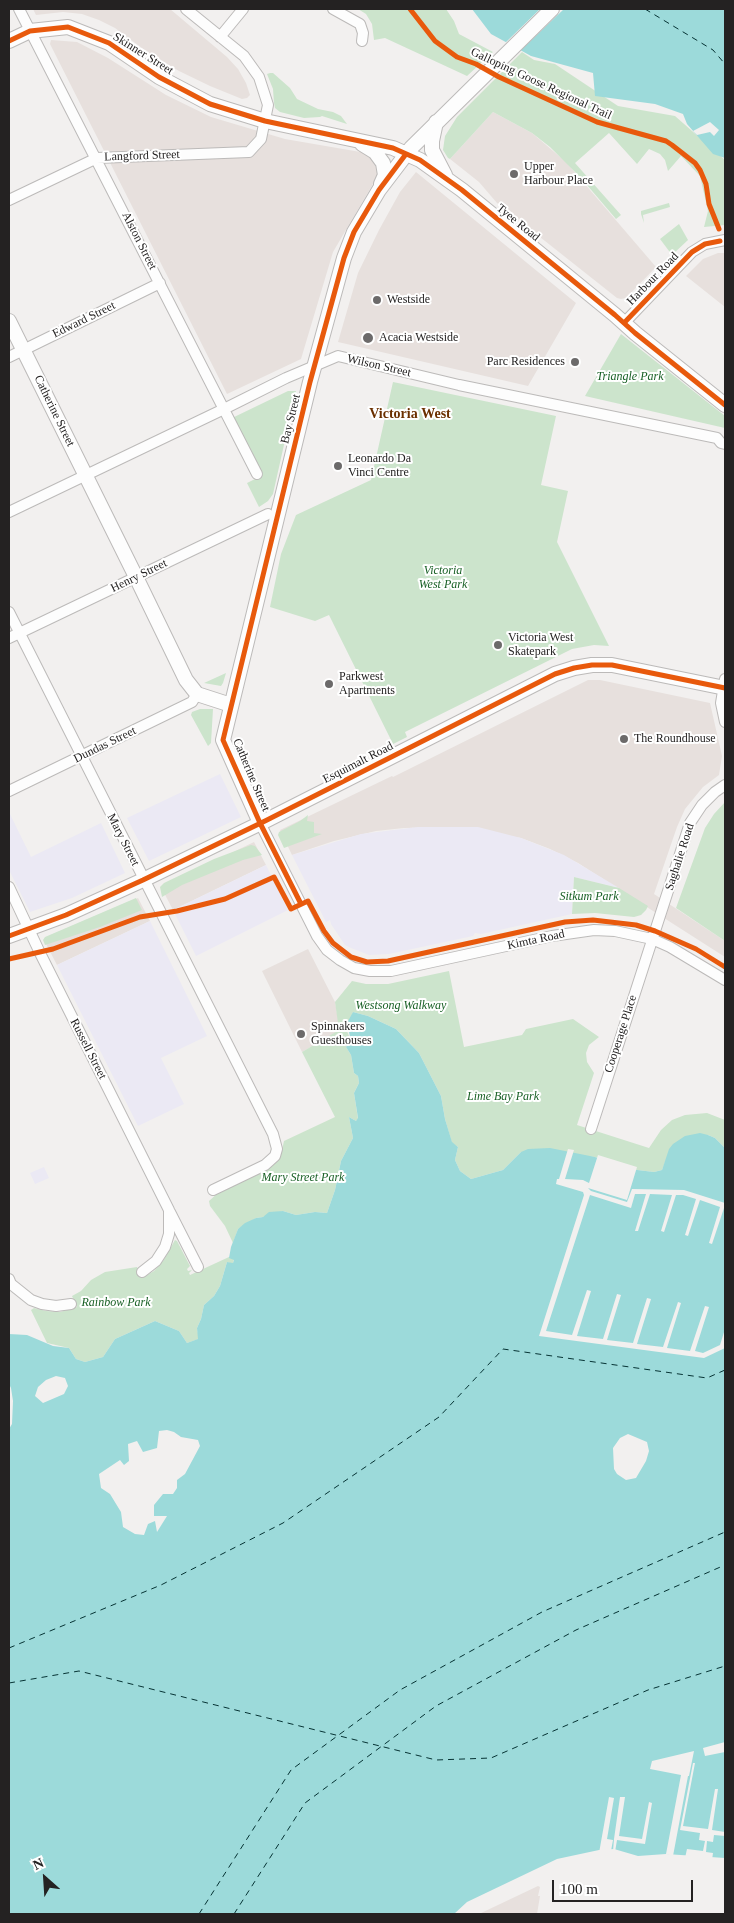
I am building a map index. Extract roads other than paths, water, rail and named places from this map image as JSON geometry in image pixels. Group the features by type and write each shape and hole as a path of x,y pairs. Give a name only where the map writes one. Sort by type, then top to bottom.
{"main road":[{"name":"Bay Street","path":"231,705 315,365 344,258 354,232 379,190 406,154 436,122 552,9"},
{"name":"Skinner Street","path":"9,41 30,31 68,27 109,43 159,77 210,104 265,121"},
{"name":"Tyee Road","path":"265,121 393,148 420,160 725,405"},
{"path":"436,122 432,150 447,180"},
{"path":"352,139 375,152 383,163 384,175 379,190"},
{"name":"Catherine Street","path":"9,321 186,680 197,694"},
{"name":"Esquimalt Road","path":"9,936 66,915 143,880 555,674 592,665 612,665 725,685"},
{"path":"197,694 231,705"},
{"name":"Catherine Street","path":"231,705 223,740 260,823"}],"street":[{"name":"Alston Street","path":"19,9 256,474"},
{"path":"186,9 244,56 259,77 268,105 265,121"},
{"path":"220,37 243,9"},
{"path":"333,9 360,24 363,33 362,41"},
{"name":"Langford Street","path":"9,200 96,158 249,152 262,138 265,121"},
{"name":"Harbour Road","path":"624,323 692,252 705,244 725,240"},
{"name":"Edward Street","path":"9,357 160,283"},
{"name":"Wilson Street","path":"9,512 315,365 338,356 459,385 723,438"},
{"name":"Henry Street","path":"9,638 268,514"},
{"name":"Mary Street","path":"9,612 273,1134 277,1149 275,1156 265,1165 213,1190"},
{"path":"725,685 721,703 725,722"},
{"name":"Dundas Street","path":"9,791 192,702 197,694"},
{"name":"Saghalie Road","path":"652,939 670,889 690,823 702,805 725,785"},
{"name":"Catherine Street","path":"260,823 317,936 327,950 340,960"},
{"name":"Russell Street","path":"9,887 198,1267"},
{"name":"Kimta Road","path":"340,960 354,968 370,971 391,971 575,932 615,931 652,939 670,947 725,980"},
{"name":"Cooperage Place","path":"591,1129 652,939"},
{"name":"Russell Street","path":"142,1272 156,1261 165,1247 169,1234 169,1210"},
{"path":"9,1279 11,1284 31,1300 56,1306 71,1304"}],"water":[{"path":"472,9 725,9 725,158 713,154 687,124 683,114 655,104 595,96 593,73 531,56 491,34"},
{"path":"353,1012 368,1016 396,1029 419,1053 441,1096 452,1142 458,1147 455,1160 460,1171 471,1179 503,1170 521,1152 528,1149 550,1148 595,1157 629,1169 654,1172 662,1170 669,1149 685,1136 700,1133 708,1135 715,1138 725,1148 725,1858 666,1854 638,1856 614,1849 599,1850 557,1859 467,1902 454,1914 9,1914 9,1429 12,1424 13,1401 9,1384 9,1334 27,1335 53,1346 69,1348 76,1359 85,1362 103,1357 115,1339 155,1321 179,1331 187,1343 198,1339 197,1328 204,1305 214,1296 220,1286 227,1262 233,1263 234,1260 229,1258 238,1229 245,1223 263,1217 269,1212 283,1211 296,1215 315,1212 327,1213 335,1190 341,1161 353,1138 349,1117 356,1121 358,1118 354,1093 359,1083 358,1076 354,1073 351,1055 346,1047 351,1041 347,1023","holes":["56,1376 65,1378 68,1386 64,1394 43,1403 35,1396 38,1387 46,1380","167,1430 181,1437 198,1440 200,1446 185,1474 177,1480 177,1488 173,1494 163,1494 154,1505 154,1516 167,1516 157,1532 155,1521 148,1524 144,1535 135,1534 123,1527 121,1512 110,1494 101,1488 99,1474 120,1460 124,1465 129,1461 128,1444 137,1441 143,1452 157,1448 159,1431","628,1434 647,1442 649,1451 646,1461 636,1478 626,1480 617,1474 614,1469 613,1448 620,1438"]}],"place":[{"name":"Upper Harbour Place","path":"514,174"},
{"name":"Westside","path":"377,300"},
{"name":"Acacia Westside","path":"368,338"},
{"name":"Parc Residences","path":"575,362"},
{"name":"Leonardo Da Vinci Centre","path":"338,466"},
{"name":"Victoria West Skatepark","path":"498,645"},
{"name":"Parkwest Apartments","path":"329,684"},
{"name":"The Roundhouse","path":"624,739"},
{"name":"Spinnakers Guesthouses","path":"301,1034"}],"district":[{"name":"Victoria West","path":"410,414"}],"park label":[{"name":"Triangle Park","path":"630,377"},
{"name":"Victoria West Park","path":"443,578"},
{"name":"Sitkum Park","path":"589,897"},
{"name":"Westsong Walkway","path":"401,1006"},
{"name":"Lime Bay Park","path":"503,1097"},
{"name":"Mary Street Park","path":"303,1178"},
{"name":"Rainbow Park","path":"116,1303"}]}
